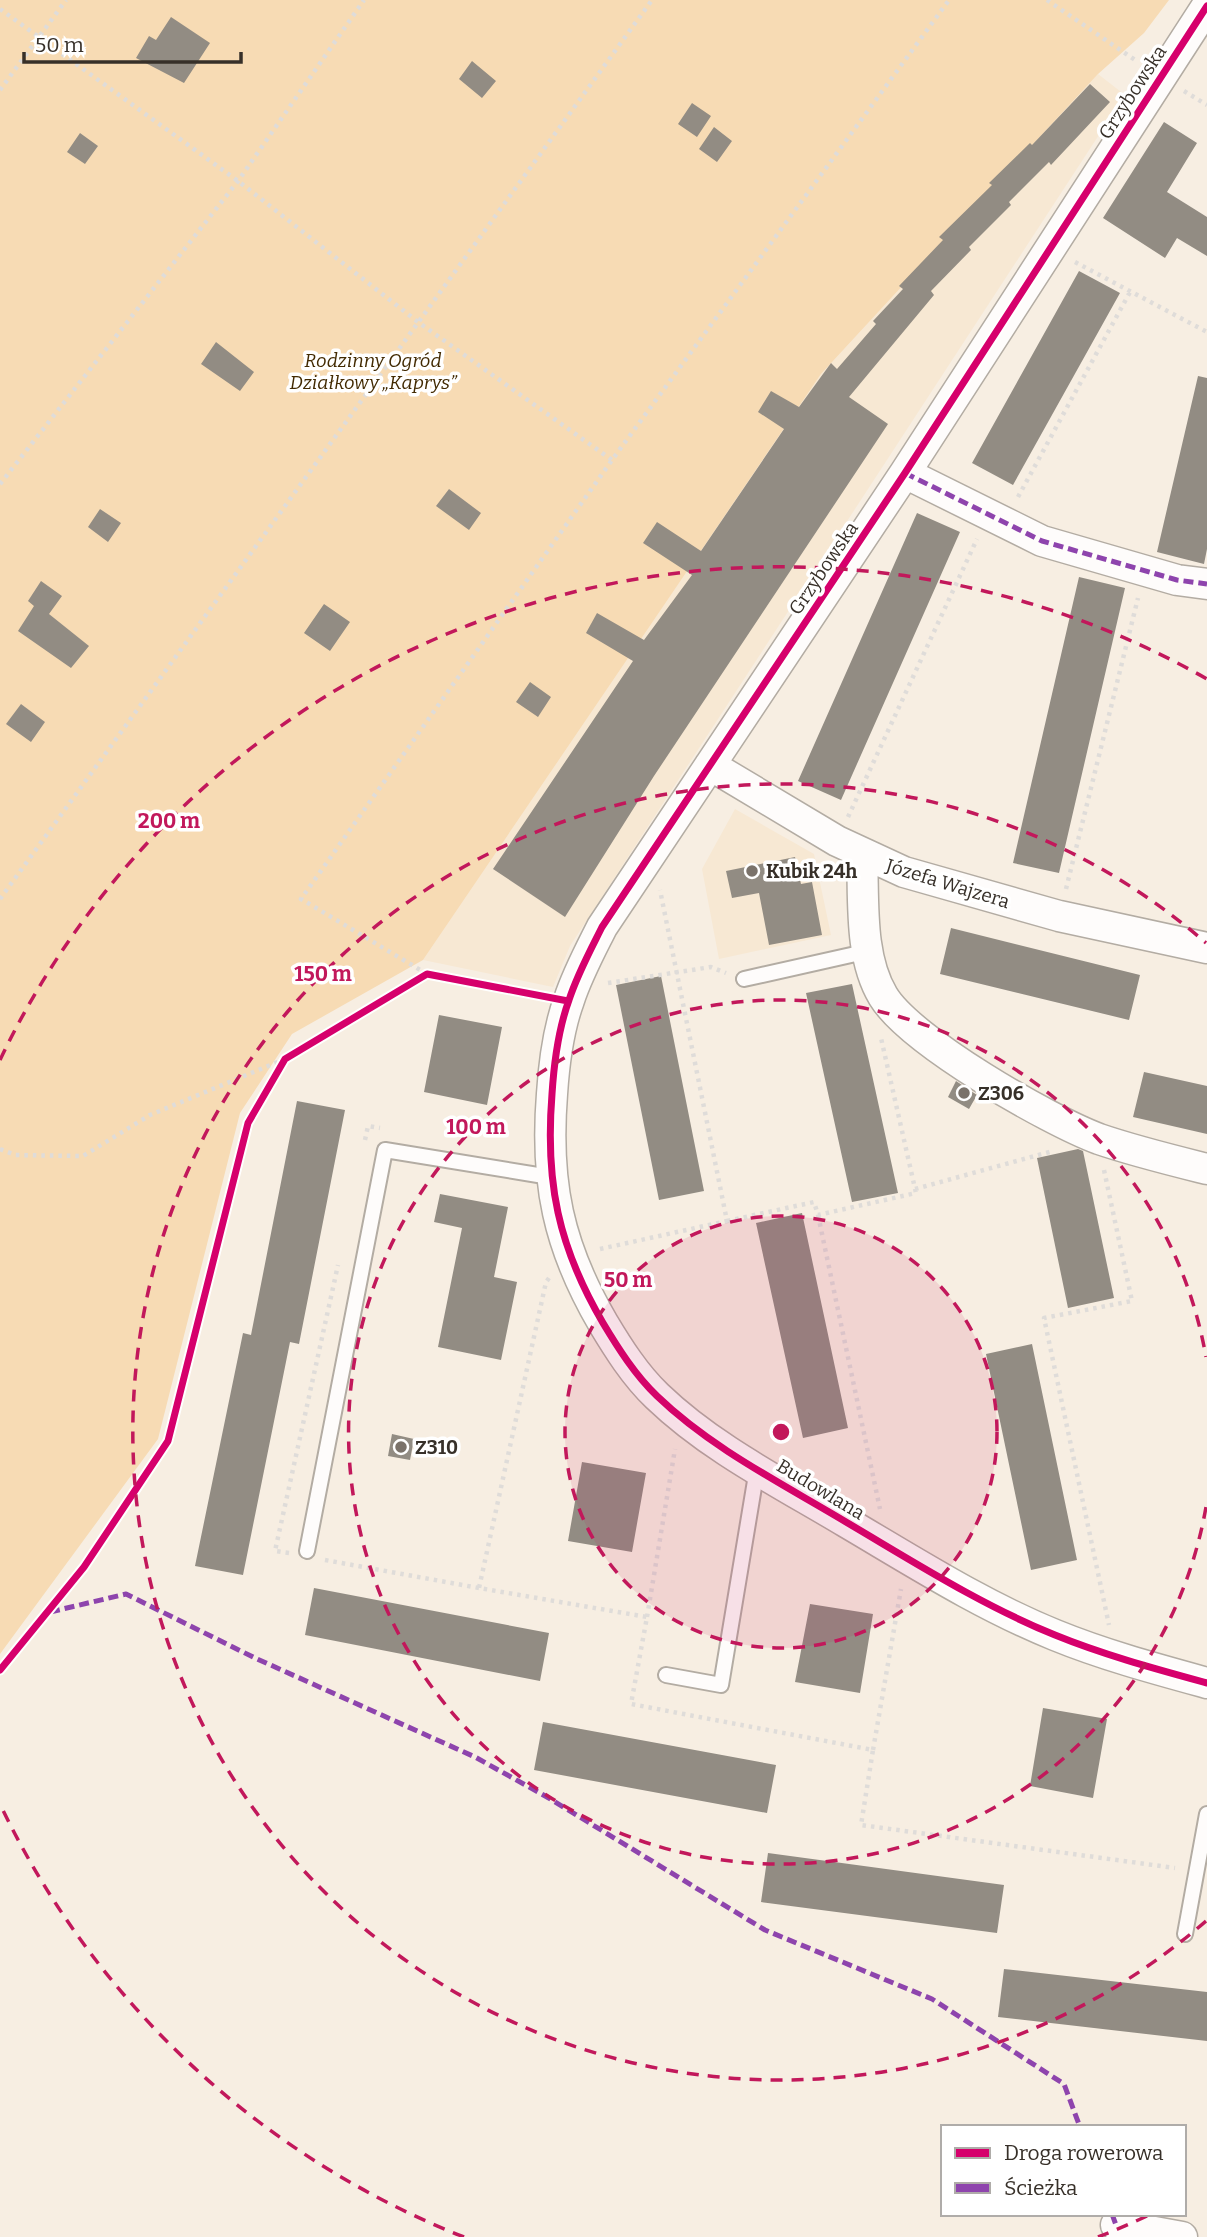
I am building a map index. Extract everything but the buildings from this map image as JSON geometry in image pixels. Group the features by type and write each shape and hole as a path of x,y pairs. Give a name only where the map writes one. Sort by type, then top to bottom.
{"street":[{"name":"Grzybowska","path":"550,1177 549,1131 558,1039 573,988 602,928 905,473 1207,6"},
{"path":"905,473 1042,541 1207,584"},
{"name":"Józefa Wajzera","path":"710,765 850,848 904,872 1059,916 1207,948"},
{"path":"850,848 869,951 883,996 922,1038 1040,1110 1097,1138 1207,1169"},
{"name":"Budowlana","path":"550,1177 570,1256 591,1302 619,1350 655,1394 690,1425 757,1469 1000,1611 1115,1657 1207,1683"},
{"path":"1116,2225 1182,2237"}],"lane":[{"path":"744,979 869,951"},
{"path":"307,1551 384,1150 550,1177"},
{"path":"666,1675 721,1685 757,1469"},
{"path":"1185,1934 1207,1814"}],"path":[{"path":"0,90 66,0"},
{"path":"0,484 238,181 364,0"},
{"path":"0,899 652,0"},
{"path":"427,974 301,899 612,460 949,0"},
{"path":"1047,0 1161,76"},
{"path":"0,9 238,181 418,322 612,460"},
{"path":"1049,248 1207,332"},
{"path":"850,848 995,520 1130,292"},
{"path":"1059,916 1145,570"},
{"path":"653,852 727,1221"},
{"path":"573,988 710,967 744,979"},
{"path":"818,1215 916,1193 878,1023 883,996"},
{"path":"0,1149 15,1155 83,1156 150,1115 285,1059"},
{"path":"915,1189 1097,1138 1132,1301 1044,1318 1115,1657"},
{"path":"570,1256 814,1202 897,1553 873,1750"},
{"path":"647,1617 676,1442 690,1425"}],"shaded area":[{"path":"1098,74 1125,95 570,946 553,987 423,960 821,374"},
{"path":"735,809 814,854 831,935 719,959 702,869"}],"green space":[{"name":"Rodzinny Ogród Działkowy „Kaprys”","path":"0,0 1169,0 1144,33 1098,74 821,374 423,960 292,1034 240,1113 158,1439 0,1654"}],"marked path":[{"path":"905,473 1042,541 1177,580 1207,584"},
{"path":"50,1612 126,1594 255,1658 475,1757 547,1797 765,1930 932,1999 1064,2084 1079,2125"},
{"path":"1113,2216 1116,2225"}],"cycle path":[{"path":"1207,6 905,473 602,927 565,1011 557,1047 550,1126 553,1185 565,1240 575,1267 603,1323 627,1361 649,1388 678,1415 747,1464 974,1597 1055,1635 1092,1649 1207,1683"},
{"path":"0,1670 84,1567 168,1441 248,1123 285,1059 427,974 568,1001"}],"place":[{"name":"Kubik 24h","path":"752,871"},
{"name":"Z306","path":"964,1093"},
{"name":"Z310","path":"401,1447"}]}
